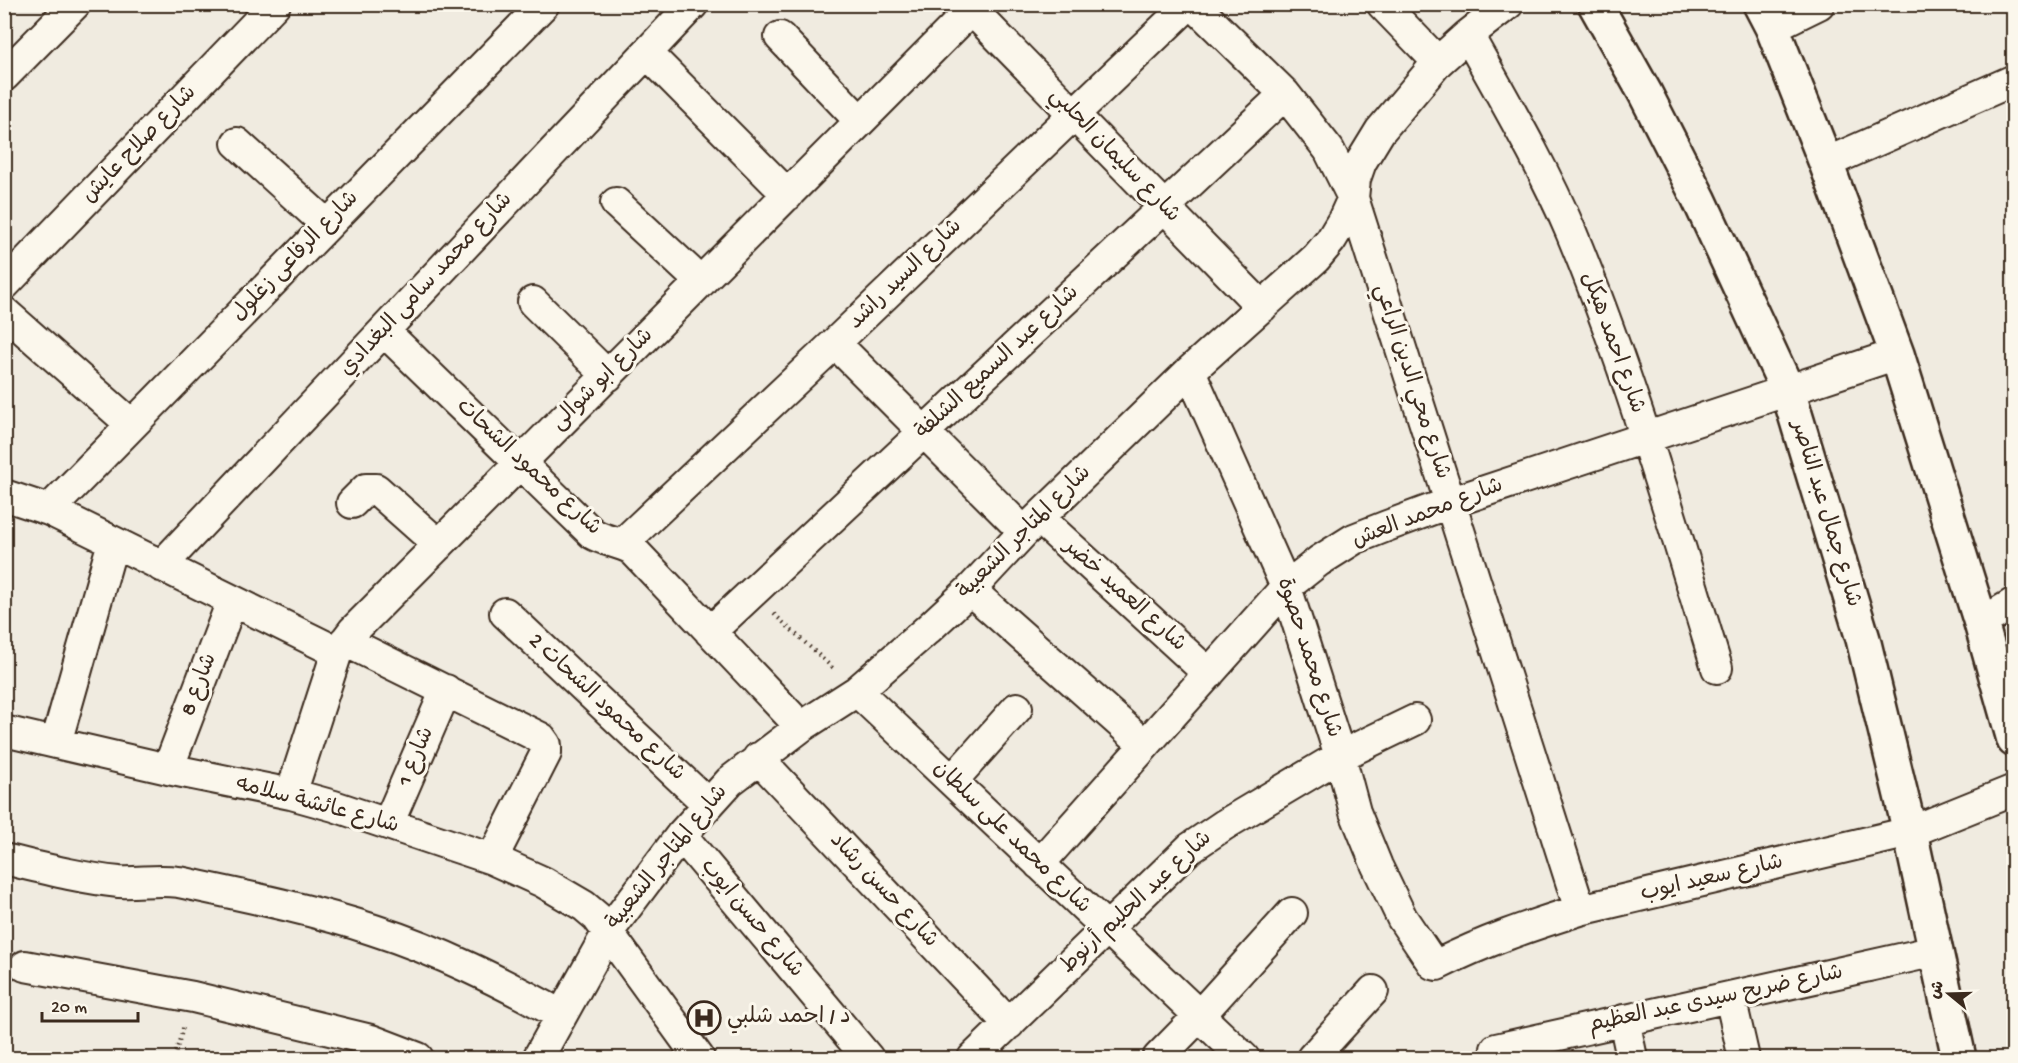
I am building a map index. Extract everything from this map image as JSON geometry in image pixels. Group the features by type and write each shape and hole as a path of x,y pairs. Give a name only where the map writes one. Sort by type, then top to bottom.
{"street":[{"path":"4,76 75,4"},
{"name":"شارع صلاح عايش","path":"4,285 274,4"},
{"name":"شارع الرفاعى زغلول","path":"49,510 544,4"},
{"name":"شارع محمد سامى البغدادي","path":"161,566 693,4"},
{"name":"شارع السيد راشد","path":"622,544 836,343 1189,4"},
{"name":"شارع محي الدين الراعي","path":"1193,4 1285,94 1329,150 1353,198 1580,910"},
{"path":"1382,4 1438,62"},
{"name":"شارع المتاجر الشعبية","path":"538,1059 608,932 681,835 708,804 730,781 758,758 857,691 970,590 1031,525 1190,371 1316,258 1331,240 1353,198 1358,171 1369,146 1438,62 1508,4"},
{"name":"شارع جمال عبد الناصر","path":"1595,4 1645,93 1699,199 1788,391 1863,639 1910,832 1959,1059"},
{"path":"1819,4 1766,16 1826,163 1897,354 1981,623 2013,740"},
{"name":"شارع سليمان الحلبي","path":"971,6 1262,307"},
{"name":"شارع ابو شوالى","path":"291,794 341,647 439,545 788,195 971,6"},
{"name":"شارع احمد هيكل","path":"1468,35 1522,131 1570,231 1611,333 1646,437 1717,668"},
{"path":"780,37 860,121"},
{"path":"647,53 788,195"},
{"path":"1826,163 2013,80"},
{"name":"شارع عبد السميع الشلفة","path":"710,632 1285,94"},
{"path":"237,143 327,225"},
{"path":"616,203 701,282"},
{"path":"533,302 608,376"},
{"path":"4,312 132,425"},
{"name":"شارع محمود الشحات","path":"384,331 593,534 632,549 801,727"},
{"name":"شارع العميد خضر","path":"836,343 924,432 1209,674"},
{"name":"شارع محمد العش","path":"1039,864 1286,587 1319,561 1354,539 1449,503 1897,354"},
{"name":"شارع محمد حصوة","path":"1190,371 1286,587 1356,812 1377,866 1402,918 1420,946"},
{"path":"352,503 366,489 376,489 439,545"},
{"path":"4,495 49,510 232,601 446,690 541,738 546,745 546,753 492,859"},
{"path":"56,743 113,542"},
{"path":"970,590 1145,745"},
{"name":"شارع 8","path":"168,769 232,601"},
{"path":"1981,623 2013,603"},
{"name":"شارع محمود الشحات 2","path":"505,613 708,804"},
{"name":"شارع 1","path":"388,824 446,690"},
{"name":"شارع محمد على سلطان","path":"857,691 1244,1059"},
{"path":"952,781 1017,708"},
{"name":"شارع عبد الحليم أرنوط","path":"972,1059 1190,848 1224,825 1340,756 1414,720"},
{"name":"شارع عائشة سلامه","path":"4,731 168,769 291,794 492,859 543,882 584,906 597,917 699,1059"},
{"name":"شارع حسن رشاد","path":"758,758 1009,1024"},
{"name":"شارع سعيد ايوب","path":"1420,946 1430,962 1437,965 1481,944 1580,910 1910,832 2013,790"},
{"name":"شارع حسن ايوب","path":"681,835 868,1059"},
{"path":"4,859 76,876 122,882 164,880 179,882 311,911 376,930 440,955 502,983 561,1015"},
{"path":"1158,1059 1292,913"},
{"name":"شارع ضريح سيدى عبد العظيم","path":"1496,1048 1936,951"},
{"path":"25,966 193,997 371,1040 418,1059"},
{"path":"1312,1059 1373,991"},
{"path":"1730,997 1744,1059"},
{"path":"1624,1020 1632,1059"}],"path":[{"path":"752,593 857,691"}],"place":[{"name":"د / احمد شلبي","path":"704,1018"}]}
